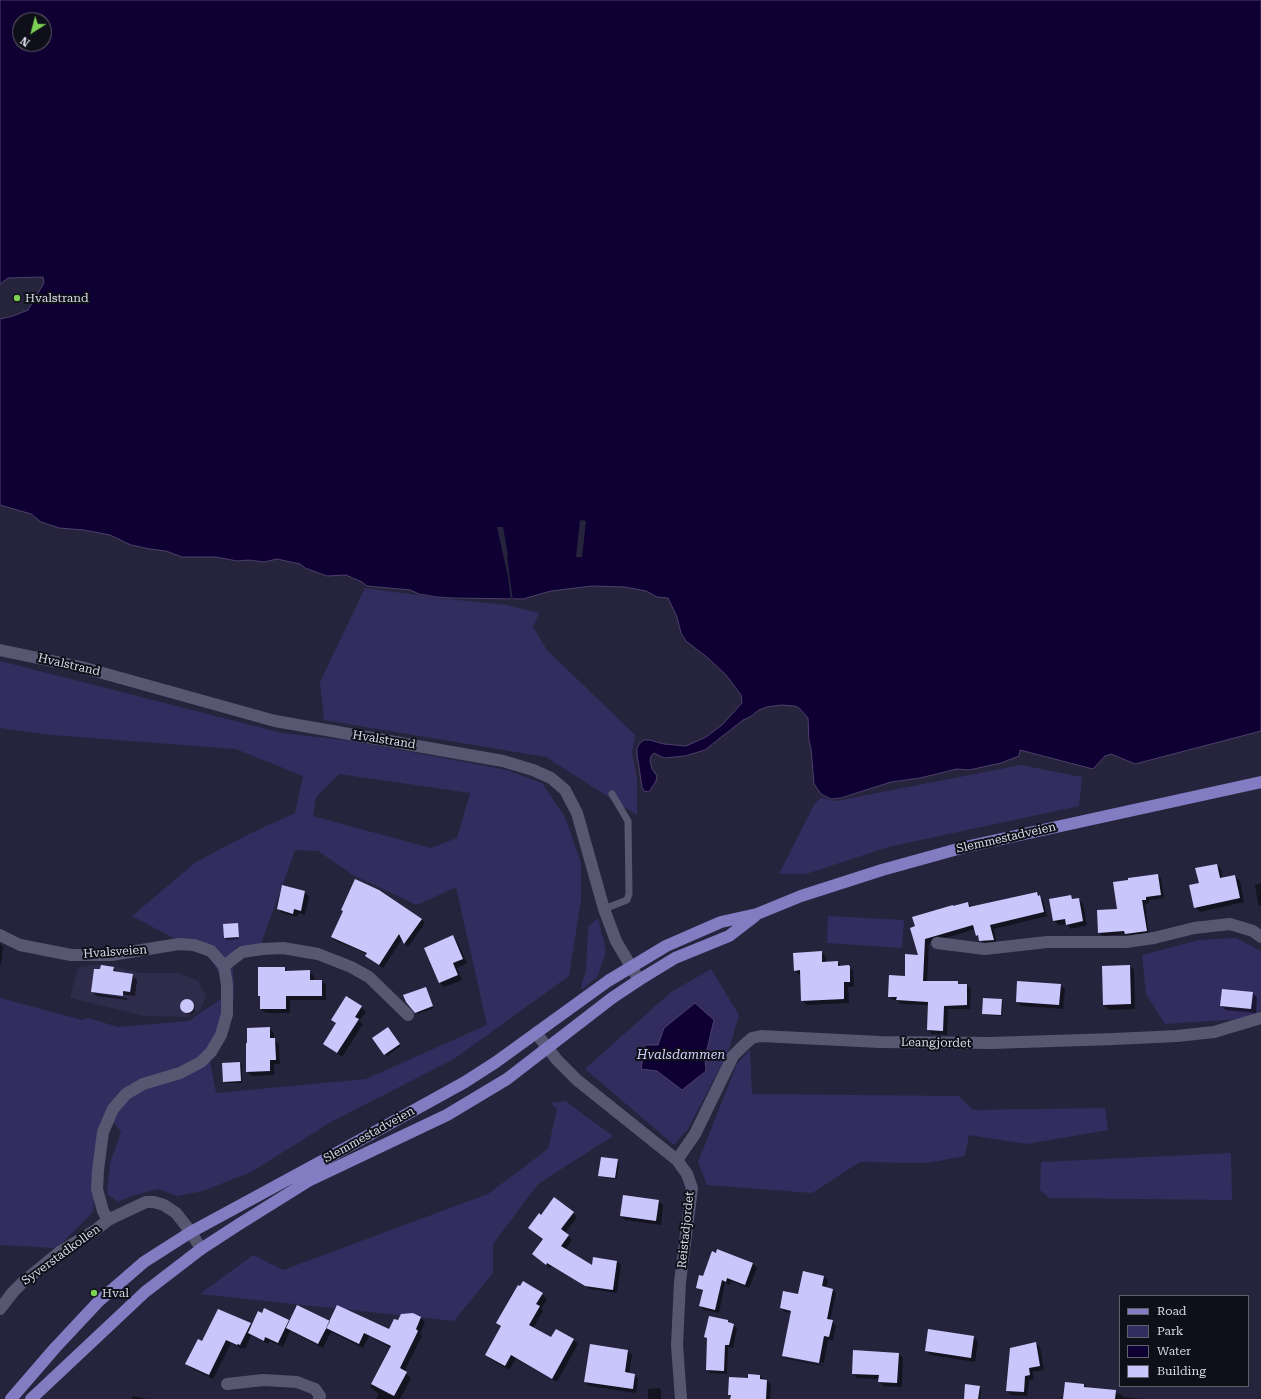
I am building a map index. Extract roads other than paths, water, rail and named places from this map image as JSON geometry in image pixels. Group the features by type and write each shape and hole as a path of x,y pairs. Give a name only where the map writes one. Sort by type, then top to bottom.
{"main road":[{"name":"Slemmestadveien","path":"11,1399 55,1348 115,1286 144,1262 191,1232 465,1082 496,1062 608,981 666,946 721,922 757,914 827,887 965,847 1261,782"},
{"name":"Slemmestadveien","path":"31,1399 145,1292 201,1249 241,1222 310,1180 447,1115 507,1078 612,998 639,980 675,958 729,936 757,914"}],"street":[{"name":"Hvalstrand","path":"0,650 80,667 275,721 503,761 533,770 551,778 565,790 577,813 604,909 616,941 639,980"},
{"path":"937,943 985,949 1047,942 1126,942 1154,938 1194,928 1230,924 1253,931 1261,937"},
{"name":"Hvalsveien","path":"0,935 20,945 71,955 111,955 179,944 194,945 211,951 224,966"},
{"path":"201,1249 191,1232 176,1213 164,1205 154,1202 146,1202 108,1220 103,1211 97,1189 98,1170 103,1132 112,1109 126,1094 143,1084 180,1073 201,1062 211,1052 221,1035 227,1014 227,985 224,966 242,952 262,949 283,948 318,954 351,967 369,977 408,1015"},
{"name":"Leangjordet","path":"677,1160 695,1134 733,1056 752,1038 767,1037 880,1042 991,1043 1114,1039 1177,1036 1214,1032 1261,1018"},
{"name":"Reistadjordet","path":"536,1033 557,1060 577,1080 677,1160 687,1174 692,1188 680,1282 677,1346 681,1399"},
{"name":"Syverstadkollen","path":"0,1309 23,1282 61,1252 97,1229 108,1220"},
{"path":"227,1384 263,1380 297,1382 315,1389 320,1396 319,1399"}],"lane":[{"path":"604,909 627,900 628,894 628,821 612,794"}],"water":[{"path":"0,0 1261,0 1261,731 1135,764 1111,754 1105,756 1093,769 1020,750 1019,756 1001,763 969,770 957,769 920,778 891,782 841,798 831,799 821,794 814,784 808,718 799,708 795,706 781,705 759,710 743,720 705,750 685,756 664,758 654,753 651,756 650,761 652,769 657,776 656,781 649,792 644,791 642,787 637,754 637,748 640,743 644,740 650,740 664,744 686,746 706,737 722,725 742,703 741,695 726,675 708,658 686,641 681,633 677,617 668,598 657,597 646,591 625,587 592,586 551,591 523,599 437,597 419,594 410,590 367,586 362,582 346,575 327,576 305,568 300,564 277,559 264,562 249,560 237,561 216,557 182,557 166,551 131,545 110,535 84,530 59,528 41,522 31,514 0,505 0,319 28,310 44,283 43,277 8,278 0,284"},
{"name":"Hvalsdammen","path":"695,1003 714,1020 705,1058 706,1071 682,1090 657,1071 641,1069 645,1045 658,1045 664,1028"}],"place":[{"name":"Hvalstrand","path":"17,298"},
{"name":"Hval","path":"94,1293"}]}
